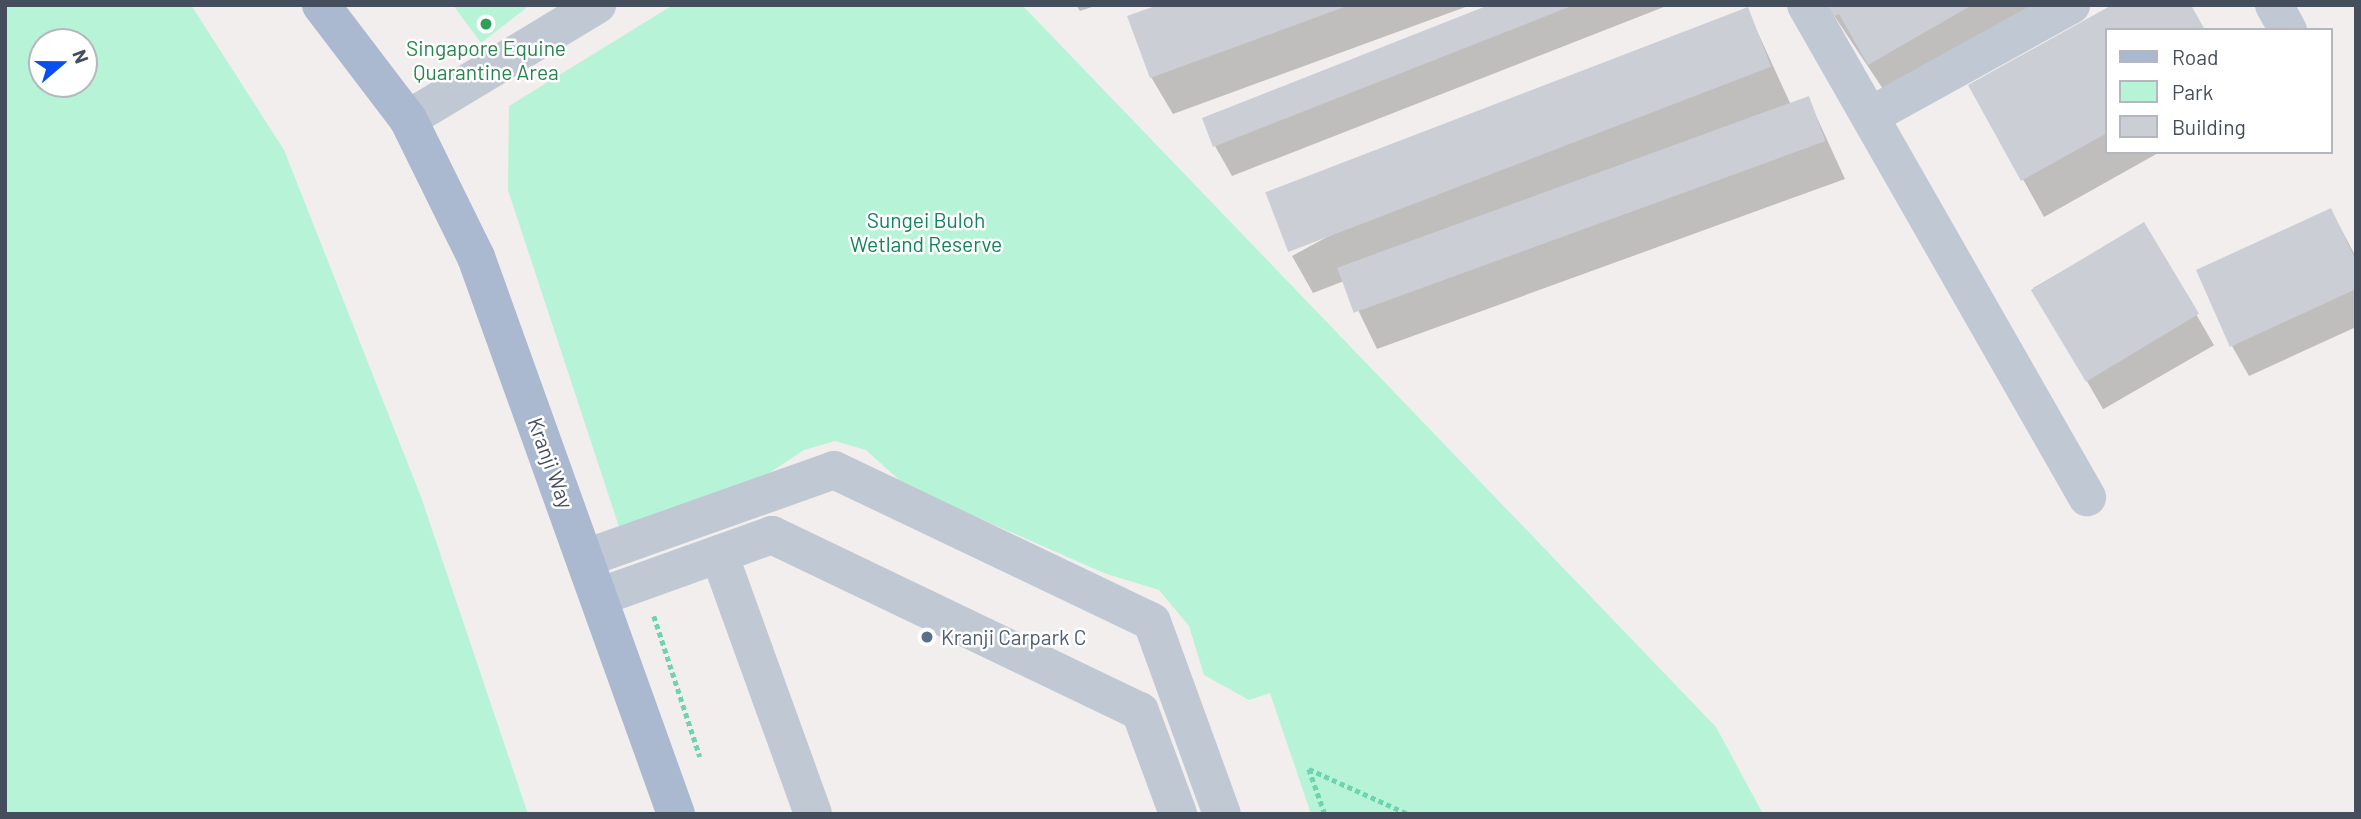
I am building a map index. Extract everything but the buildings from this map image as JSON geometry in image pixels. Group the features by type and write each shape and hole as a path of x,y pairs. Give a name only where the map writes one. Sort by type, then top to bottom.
{"main road":[{"name":"Kranji Way","path":"321,5 408,119 476,257 676,814"}],"street":[{"path":"408,119 597,5"},
{"path":"1806,5 2087,497"},
{"path":"1870,116 2071,5"},
{"path":"2274,5 2287,28"},
{"path":"586,558 834,470 1152,622 1222,814"},
{"path":"599,597 772,535 1140,711 1178,814"},
{"path":"719,554 813,814"}],"path":[{"path":"643,582 702,762"},
{"path":"1325,814 1309,769 1408,814"}],"green space":[{"path":"5,5 191,5 284,150 421,497 528,814 5,814"},
{"name":"Singapore Equine Quarantine Area","path":"453,5 530,5 481,43"},
{"name":"Sungei Buloh Wetland Reserve","path":"673,5 1022,5 1716,727 1763,814 1311,814 1270,693 1249,700 1204,675 1189,626 1159,590 1104,573 906,486 866,450 835,441 804,450 760,479 622,536 508,190 509,106"}],"place":[{"name":"Singapore Equine Quarantine Area","path":"486,24"},
{"name":"Kranji Carpark C","path":"927,637"}]}
